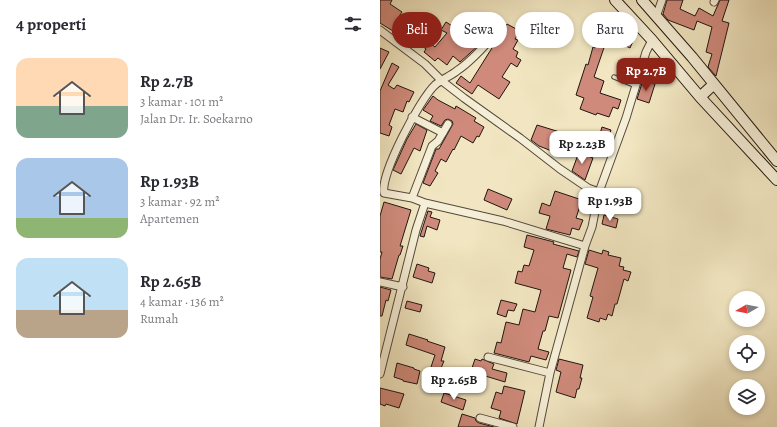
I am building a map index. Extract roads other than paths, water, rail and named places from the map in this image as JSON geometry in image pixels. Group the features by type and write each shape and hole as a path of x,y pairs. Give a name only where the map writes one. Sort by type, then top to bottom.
{"main road":[{"path":"615,0 652,40 700,97 777,180"},
{"path":"642,0 777,161"},
{"path":"700,97 714,84"}],"street":[{"path":"656,17 662,0"},
{"path":"380,30 425,64 464,98 560,169 588,188 599,192"},
{"path":"538,427 550,373 585,246 592,227 599,192 626,118 646,52 652,40"},
{"path":"483,48 470,62 442,80 424,98 408,122 390,159 383,179 382,192 503,221 585,246"},
{"path":"412,117 443,132"},
{"path":"412,198 432,146 438,141 448,124"},
{"path":"380,374 403,287 416,230 425,203"},
{"path":"380,282 403,287"},
{"path":"488,357 550,373"},
{"path":"480,418 513,427"}],"lane":[{"path":"614,77 636,86"}]}
